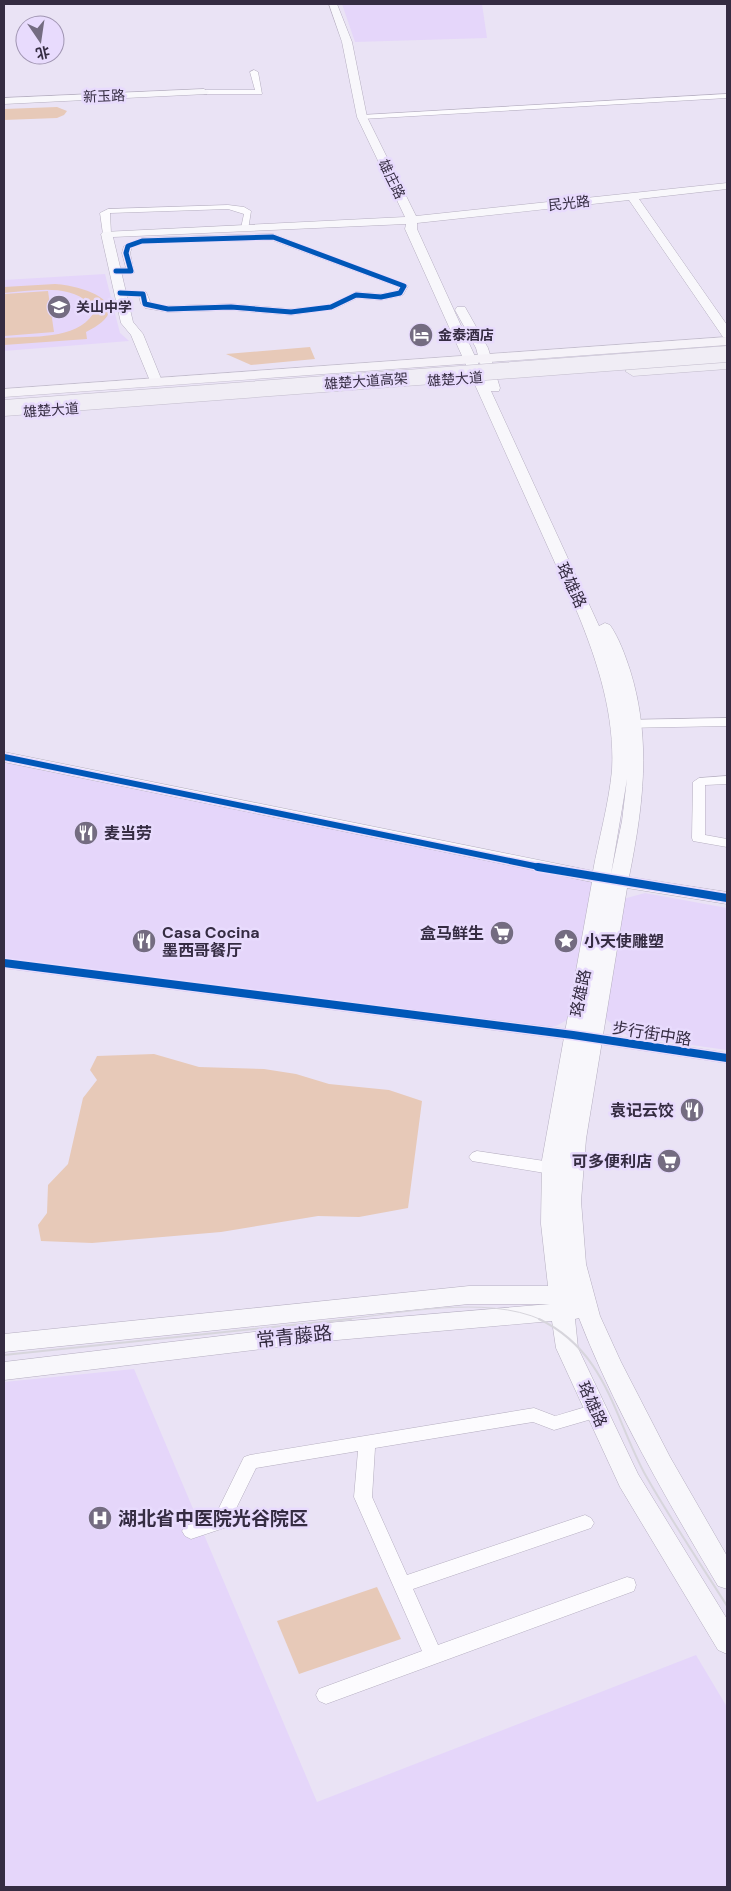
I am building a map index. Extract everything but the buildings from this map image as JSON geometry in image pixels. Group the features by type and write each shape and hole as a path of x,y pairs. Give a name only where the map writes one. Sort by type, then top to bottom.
{"highway":[{"name":"雄楚大道高架","path":"4,398 727,345"},
{"name":"雄楚大道高架","path":"4,408 727,354"},
{"path":"376,380 617,372 727,364"}],"main road":[{"name":"雄庄路","path":"412,220 411,230 476,353"},
{"name":"雄楚大道","path":"4,393 476,353 727,341"},
{"name":"雄楚大道","path":"4,414 486,383 727,359"},
{"path":"573,1302 575,1263"}],"street":[{"name":"雄庄路","path":"333,4 347,42 362,117 412,220"},
{"path":"204,92 259,92 254,72"},
{"name":"新玉路","path":"4,100 204,92"},
{"path":"362,117 727,96"},
{"name":"民光路","path":"108,234 412,220 727,186"},
{"path":"632,196 727,334"},
{"path":"156,381 136,334 127,323 104,212 211,206 241,209 248,215 245,228"},
{"path":"116,271 131,271 126,253 128,246 142,241 273,237 404,286 400,292 389,296 356,295 331,307 292,312 231,307 168,309 148,306 143,294 120,293"},
{"name":"珞雄路","path":"476,353 486,383 608,634 625,681 625,724 636,775 612,878 582,1036 551,1168 550,1209 573,1302 567,1348 629,1480 727,1642"},
{"path":"625,724 727,722"},
{"path":"4,752 612,878"},
{"path":"4,757 612,878 727,898"},
{"path":"727,780 698,782 698,838 727,843"},
{"name":"步行街中路","path":"4,963 582,1036 727,1058"},
{"path":"4,970 546,1040 582,1036"},
{"name":"珞雄路","path":"575,1263 571,1209 571,1169 582,1036"},
{"path":"477,1157 551,1168"},
{"name":"常青藤路","path":"4,1344 469,1295 573,1302"},
{"path":"573,1302 652,1452 727,1578"},
{"name":"常青藤路","path":"4,1371 97,1361 192,1347 468,1317 573,1302"},
{"path":"191,1531 221,1522 250,1462 534,1415 554,1423 596,1411"},
{"path":"367,1443 363,1497 433,1655"},
{"path":"402,1585 585,1522"},
{"path":"326,1695 627,1585"}],"shaded area":[{"path":"342,4 482,4 487,38 355,42"},
{"path":"57,107 67,111 64,115 57,118 4,120 4,109"},
{"name":"关山中学","path":"105,274 120,333 129,341 4,351 4,280"},
{"path":"55,284 93,293 103,299 108,306 108,314 101,323 86,332 87,339 4,345 4,338 52,335 76,328 93,314 89,303 70,293 37,290 4,293 4,287"},
{"path":"48,291 54,332 4,336 4,294"},
{"path":"310,347 315,359 251,365 226,354"},
{"path":"4,759 593,881 567,1020 556,1026 541,1029 4,960"},
{"path":"645,893 727,908 727,1050 628,1036 603,1017 623,899"},
{"path":"154,1054 199,1067 264,1069 296,1074 329,1084 389,1090 422,1101 408,1208 359,1217 318,1216 221,1232 92,1243 41,1241 38,1225 47,1213 48,1185 68,1164 83,1098 97,1080 90,1070 97,1056"},
{"name":"湖北省中医院光谷院区","path":"134,1369 317,1802 696,1655 727,1707 727,1887 4,1887 4,1382"},
{"path":"377,1587 401,1639 299,1674 277,1621"}],"tram line":[{"path":"338,1320 442,1308 468,1307 495,1308 519,1312 542,1320"},
{"path":"4,1355 351,1319"},
{"path":"539,1319 562,1333 580,1349 594,1367 606,1387 646,1476 727,1606"}],"cycle path":[{"path":"116,271 131,271 126,253 128,246 142,241 273,237 404,286 400,293 381,297 356,295 331,307 291,312 231,307 168,309 148,306 145,304 143,294 120,293"},
{"path":"4,757 569,873 727,898"},
{"path":"4,963 573,1035 727,1058"}],"place":[{"name":"关山中学","path":"59,307"},
{"name":"金泰酒店","path":"421,335"},
{"name":"麦当劳","path":"86,833"},
{"name":"盒马鲜生","path":"502,933"},
{"name":"Casa Cocina 墨西哥餐厅","path":"144,941"},
{"name":"小天使雕塑","path":"566,941"},
{"name":"袁记云饺","path":"692,1110"},
{"name":"可多便利店","path":"669,1161"},
{"name":"湖北省中医院光谷院区","path":"100,1518"}]}
